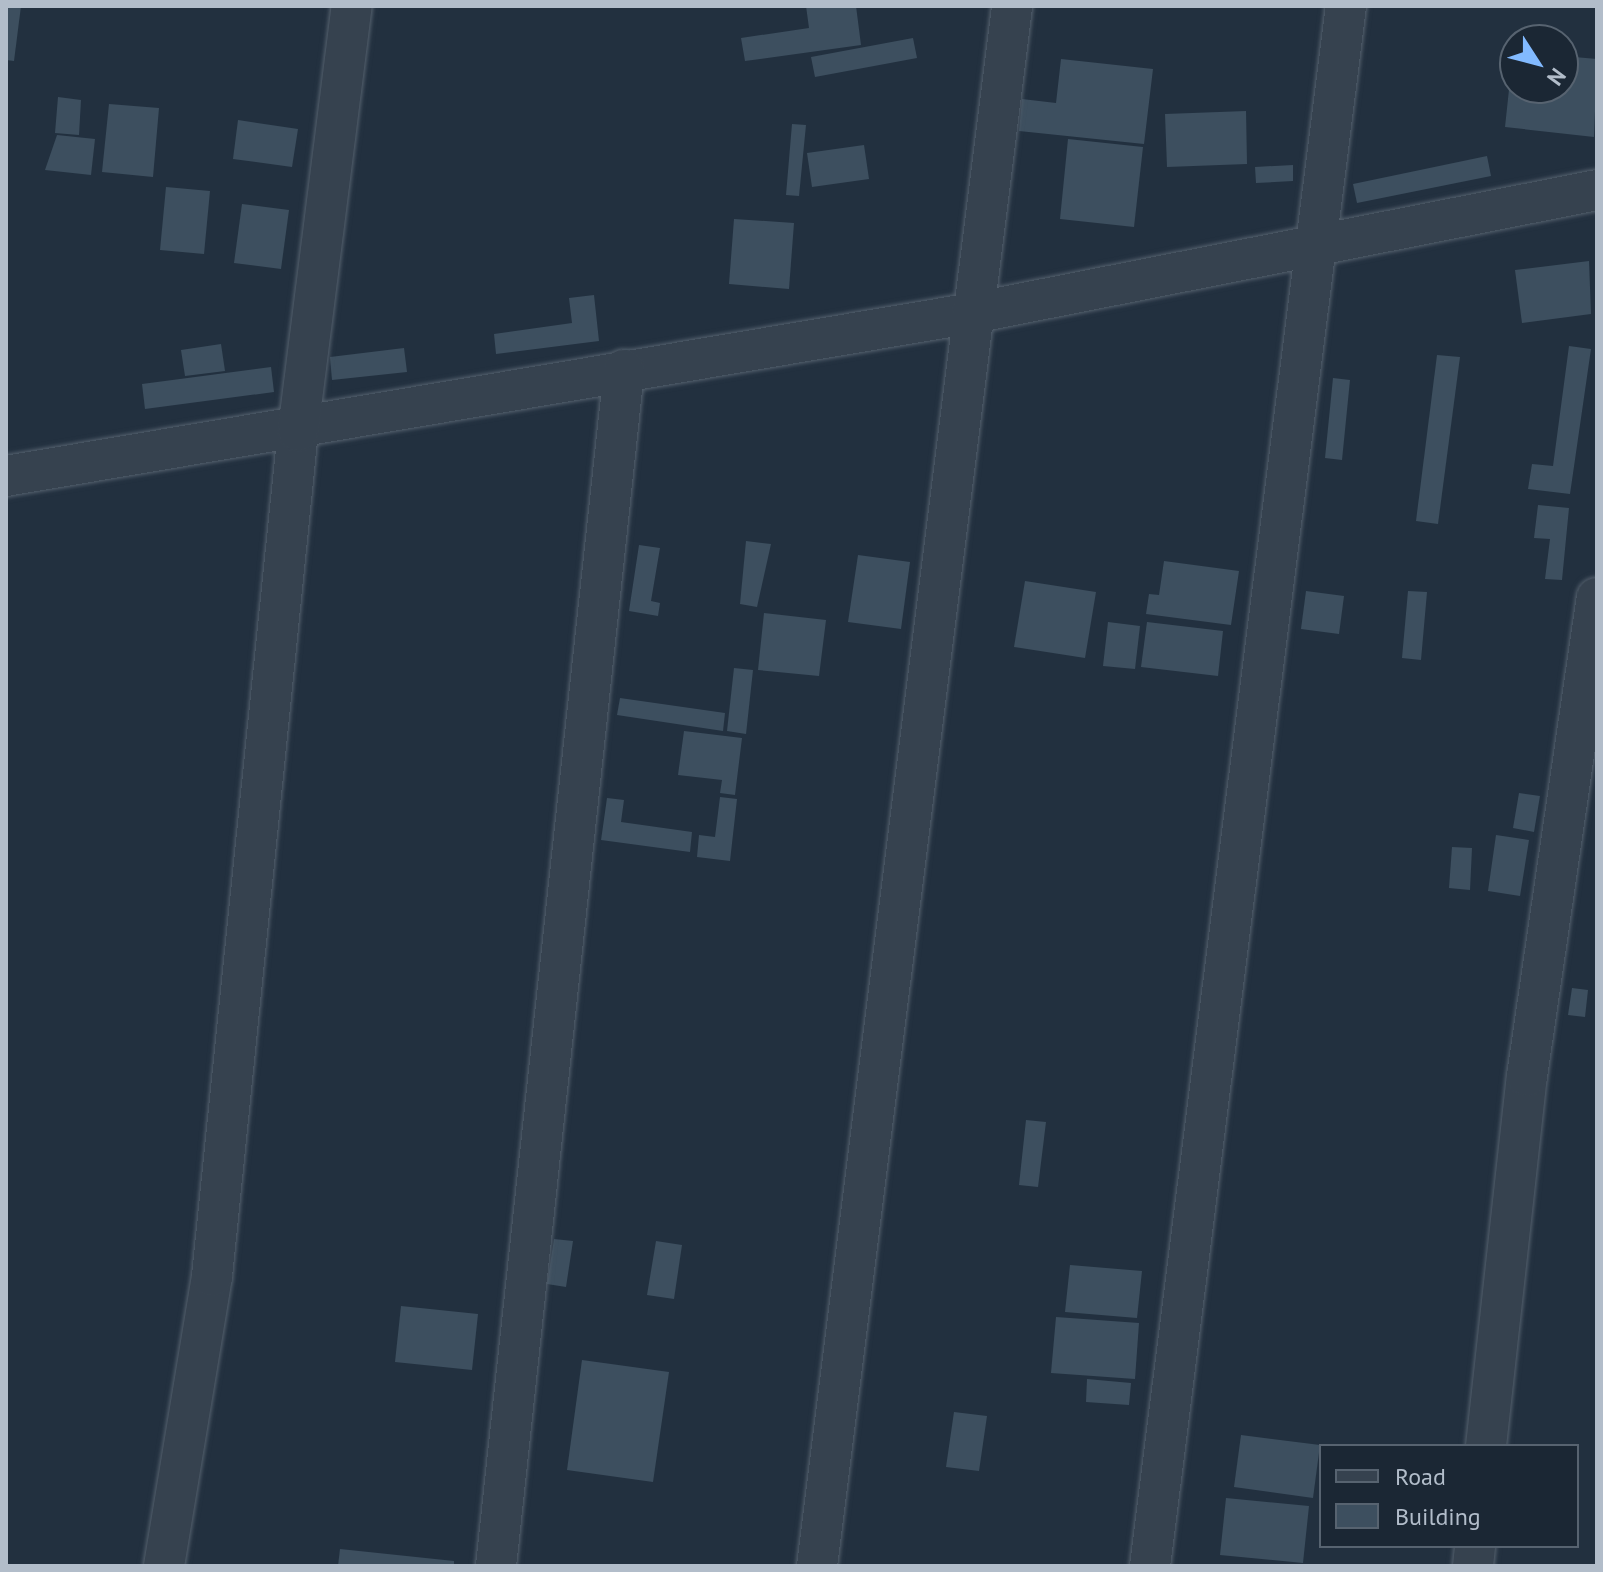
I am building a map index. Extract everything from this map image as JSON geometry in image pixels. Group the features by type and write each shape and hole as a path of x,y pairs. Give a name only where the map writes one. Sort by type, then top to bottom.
{"street":[{"path":"164,1566 212,1276 298,431 352,6"},
{"path":"817,1566 1012,6"},
{"path":"1150,1566 1346,6"},
{"path":"6,476 298,431 624,370 973,313 1316,242 1597,190"},
{"path":"496,1566 624,370"},
{"path":"1486,1444 1527,1076 1597,598"}],"building":[{"path":"6,6 21,6 14,61 6,60"},
{"path":"806,6 856,6 861,45 745,61 741,38 809,28"},
{"path":"913,38 917,58 815,77 811,57"},
{"path":"1579,57 1597,59 1594,137 1505,127 1507,104 1579,104"},
{"path":"1061,59 1153,69 1144,144 1019,131 1022,99 1056,103"},
{"path":"58,97 81,100 79,135 55,133"},
{"path":"109,104 159,108 153,177 102,172"},
{"path":"1246,111 1247,164 1167,167 1165,114"},
{"path":"238,120 298,129 292,167 233,159"},
{"path":"792,124 806,125 799,196 786,195"},
{"path":"57,135 95,139 91,175 45,170"},
{"path":"1068,139 1143,147 1134,227 1060,219"},
{"path":"864,145 869,179 812,187 807,153"},
{"path":"1487,156 1491,176 1357,203 1353,184"},
{"path":"1293,165 1293,181 1256,183 1255,167"},
{"path":"166,187 210,191 204,254 160,250"},
{"path":"242,204 289,210 281,269 234,263"},
{"path":"734,219 794,223 789,289 729,284"},
{"path":"1589,261 1591,314 1522,323 1515,270"},
{"path":"594,295 599,341 496,354 494,334 572,323 569,298"},
{"path":"221,344 225,371 185,376 181,350"},
{"path":"1569,346 1591,349 1570,494 1528,489 1532,464 1553,466"},
{"path":"404,348 407,372 332,380 330,357"},
{"path":"1437,355 1460,357 1438,524 1416,521"},
{"path":"271,367 274,392 145,409 142,384"},
{"path":"1333,378 1350,380 1342,460 1325,458"},
{"path":"1538,505 1569,508 1562,580 1545,579 1550,539 1534,538"},
{"path":"746,541 771,544 757,607 740,604"},
{"path":"639,545 660,548 651,601 660,603 658,616 629,611"},
{"path":"858,555 910,562 901,629 848,622"},
{"path":"1164,561 1239,571 1231,625 1146,614 1149,594 1159,595"},
{"path":"1025,581 1096,592 1085,658 1014,647"},
{"path":"1306,591 1344,596 1339,634 1301,629"},
{"path":"1408,591 1427,592 1421,660 1402,658"},
{"path":"764,613 826,620 819,676 758,670"},
{"path":"1108,622 1140,626 1135,669 1103,666"},
{"path":"1147,622 1223,631 1218,676 1141,667"},
{"path":"734,668 753,670 746,734 727,731"},
{"path":"620,698 725,713 723,731 617,715"},
{"path":"684,731 742,738 735,795 720,793 722,780 678,775"},
{"path":"1519,793 1540,796 1534,832 1513,828"},
{"path":"720,797 737,799 730,861 697,857 699,835 715,837"},
{"path":"607,798 624,800 621,822 692,832 690,852 601,840"},
{"path":"1496,835 1529,840 1520,896 1488,891"},
{"path":"1452,847 1472,848 1470,890 1449,888"},
{"path":"1572,988 1588,990 1585,1017 1568,1015"},
{"path":"1026,1120 1046,1122 1038,1187 1019,1185"},
{"path":"554,1239 573,1241 566,1287 547,1284"},
{"path":"656,1241 682,1245 674,1299 647,1295"},
{"path":"1070,1265 1142,1271 1137,1318 1065,1312"},
{"path":"401,1306 478,1314 472,1370 395,1362"},
{"path":"1056,1317 1139,1323 1135,1379 1051,1373"},
{"path":"582,1360 669,1372 653,1482 567,1470"},
{"path":"1087,1379 1131,1383 1129,1405 1086,1402"},
{"path":"954,1412 987,1416 979,1471 946,1467"},
{"path":"1241,1435 1319,1445 1313,1498 1234,1487"},
{"path":"1226,1498 1309,1506 1303,1563 1220,1555"},
{"path":"340,1549 454,1561 454,1566 338,1566"}]}
